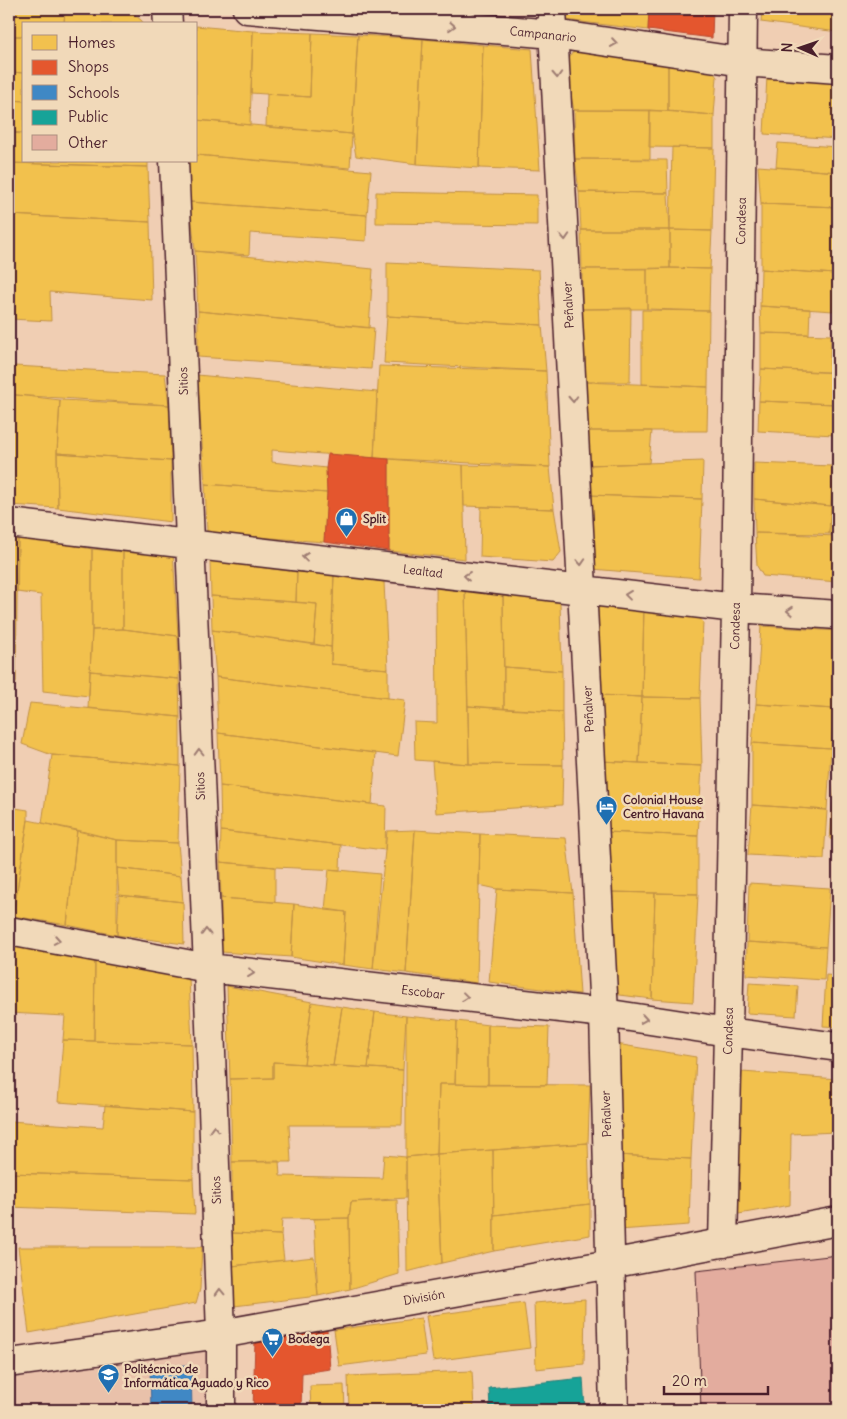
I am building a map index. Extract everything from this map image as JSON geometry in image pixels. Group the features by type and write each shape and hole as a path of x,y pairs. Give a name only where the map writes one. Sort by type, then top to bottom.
{"street":[{"path":"167,9 168,22"},
{"name":"Campanario","path":"246,9 553,22 743,62 838,69"},
{"name":"Condesa","path":"723,1243 736,608 744,9"},
{"name":"Peñalver","path":"553,22 604,1013 614,1410"},
{"name":"Sitios","path":"174,162 208,968 221,1334 221,1410"},
{"name":"Lealtad","path":"9,522 736,608 838,614"},
{"name":"Escobar","path":"9,931 208,968 604,1013 838,1046"},
{"name":"División","path":"9,1363 221,1334 838,1221"}],"shaded area":[{"name":"Politécnico de Informática Aguado y Rico","path":"206,1349 207,1410 9,1410 9,1379"}],"building: Homes":[{"path":"9,9 12,9 11,92 9,92"},
{"path":"12,9 65,9 64,22 22,22 22,36 12,36"},
{"path":"65,9 99,9 133,13 142,22 64,22"},
{"path":"481,9 528,9 528,12"},
{"path":"564,9 649,9 648,30 565,20"},
{"path":"762,9 838,9 838,32 761,22"},
{"path":"198,26 253,31 250,125 198,120"},
{"path":"253,31 312,33 310,97 251,93"},
{"path":"312,33 358,35 352,134 266,127 267,94 310,97"},
{"path":"358,35 423,39 417,164 356,156 352,134"},
{"path":"12,36 22,36 22,73 11,72"},
{"path":"423,39 483,45 479,168 417,164"},
{"path":"483,45 532,49 540,170 479,168"},
{"path":"572,53 668,62 668,111 574,110 567,63"},
{"path":"668,62 710,68 717,77 714,115 668,111"},
{"path":"11,72 22,73 22,101 13,100"},
{"path":"767,76 838,81 838,139 764,134"},
{"path":"13,100 22,101 22,133 9,132"},
{"path":"574,110 650,110 650,159 575,159"},
{"path":"650,110 714,115 714,148 649,147"},
{"path":"198,120 352,134 350,168 198,155"},
{"path":"9,133 22,134 22,162 148,162 148,167 9,163"},
{"path":"778,143 838,147 838,172 776,167"},
{"path":"672,147 714,148 712,231 670,230"},
{"path":"198,155 371,171 367,215 190,202 187,162 198,162"},
{"path":"575,159 667,160 668,193 579,192"},
{"path":"9,163 148,167 150,222 9,215"},
{"path":"758,166 838,172 838,207 761,204"},
{"path":"376,192 537,195 537,225 376,223"},
{"path":"579,192 668,193 670,230 581,230"},
{"path":"190,202 367,215 366,241 250,233 249,255 195,251"},
{"path":"761,204 838,207 835,274 761,269"},
{"path":"9,215 150,222 152,300 50,292 51,321 9,319"},
{"path":"581,230 670,230 670,268 582,269"},
{"path":"670,230 712,231 710,269 670,268"},
{"path":"195,251 373,269 369,328 198,311"},
{"path":"387,263 539,270 542,325 387,316"},
{"path":"582,269 647,269 647,309 582,309"},
{"path":"647,269 710,269 709,311 647,309"},
{"path":"761,269 835,274 833,311 760,306"},
{"path":"760,306 810,309 809,334 761,333"},
{"path":"631,308 630,382 585,382 582,309"},
{"path":"642,310 709,311 708,387 642,384"},
{"path":"198,311 374,328 371,369 198,357"},
{"path":"387,316 542,325 546,371 384,363"},
{"path":"761,333 831,335 829,372 761,369"},
{"path":"14,366 165,374 169,405 14,395"},
{"path":"379,366 546,371 550,467 374,458"},
{"path":"761,369 836,373 836,404 759,401"},
{"path":"836,374 838,374 838,405 836,404"},
{"path":"197,375 377,392 374,458 272,450 272,462 326,468 327,493 205,484"},
{"path":"585,382 708,387 707,431 587,431"},
{"path":"9,394 60,400 57,453 58,508 9,505"},
{"path":"60,400 169,405 171,461 57,453"},
{"path":"759,401 836,404 835,435 758,431"},
{"path":"836,404 838,405 838,455 835,454"},
{"path":"587,431 652,431 649,463 588,465"},
{"path":"57,453 171,461 171,522 58,508"},
{"path":"835,454 838,455 838,506 831,506"},
{"path":"389,459 463,465 465,559 389,551"},
{"path":"703,461 702,499 588,495 588,465"},
{"path":"754,463 832,466 831,506 754,499"},
{"path":"463,465 550,467 554,509 464,506"},
{"path":"205,484 327,493 324,542 207,533"},
{"path":"588,495 702,499 699,578 592,569"},
{"path":"754,499 831,506 829,534 755,533"},
{"path":"831,506 838,506 838,535 829,534"},
{"path":"481,507 554,509 561,552 553,562 480,557"},
{"path":"755,533 838,536 838,582 763,576 757,566"},
{"path":"9,535 18,535 16,683 9,683"},
{"path":"18,535 92,549 92,630 89,696 43,691 41,595 17,592"},
{"path":"92,549 123,552 123,629 92,630"},
{"path":"123,552 173,552 178,636 123,629"},
{"path":"210,561 297,572 296,602 211,596"},
{"path":"297,572 334,574 331,647 314,644 317,604 296,602"},
{"path":"334,574 384,582 388,669 331,664"},
{"path":"436,584 465,588 469,764 415,760 414,722 437,723"},
{"path":"465,588 503,593 504,709 468,706"},
{"path":"503,593 560,603 562,671 504,667"},
{"path":"211,596 317,604 314,644 212,630"},
{"path":"598,602 644,605 642,697 599,695"},
{"path":"644,605 694,612 703,622 700,698 642,697"},
{"path":"761,626 838,631 838,670 836,670 834,709 756,704"},
{"path":"123,629 178,636 179,679 90,671 92,630"},
{"path":"212,630 331,647 331,664 388,669 388,698 216,677"},
{"path":"504,667 562,671 562,712 504,709"},
{"path":"90,671 179,679 180,717 88,708"},
{"path":"216,677 405,700 398,756 218,733"},
{"path":"599,695 642,697 639,763 601,761"},
{"path":"642,697 700,698 702,766 639,763"},
{"path":"30,703 180,717 180,766 52,755 22,744"},
{"path":"756,704 834,709 831,748 752,743"},
{"path":"468,706 562,712 563,765 469,764"},
{"path":"218,733 376,753 372,804 220,786"},
{"path":"752,743 831,748 827,810 752,805"},
{"path":"52,755 180,766 178,843 117,840 42,823"},
{"path":"432,761 469,764 563,765 562,805 436,813"},
{"path":"601,761 702,766 698,836 605,832"},
{"path":"838,773 838,805 833,804"},
{"path":"220,786 386,806 385,850 221,831"},
{"path":"833,804 838,805 838,840 830,839"},
{"path":"752,805 827,810 824,859 748,855"},
{"path":"9,807 28,810 13,916 9,915"},
{"path":"28,820 77,830 67,925 13,916"},
{"path":"77,830 117,840 117,935 67,925"},
{"path":"415,830 406,973 373,969 387,831"},
{"path":"415,830 480,834 477,983 406,973"},
{"path":"221,831 341,845 340,870 220,862"},
{"path":"605,832 698,836 698,894 610,892"},
{"path":"480,834 566,838 573,893 497,889 479,885"},
{"path":"117,840 178,843 181,876 117,868"},
{"path":"838,840 838,929 832,928"},
{"path":"220,862 275,867 275,902 221,898"},
{"path":"117,868 181,876 183,902 119,895"},
{"path":"329,869 380,874 373,969 343,965 346,912 325,910"},
{"path":"749,883 830,888 826,947 747,942"},
{"path":"497,889 573,893 580,994 489,982"},
{"path":"610,892 655,893 652,999 612,994"},
{"path":"655,893 698,894 693,1002 652,999"},
{"path":"119,895 183,902 184,944 117,935"},
{"path":"221,898 294,904 291,957 221,952"},
{"path":"294,904 346,912 343,965 291,957"},
{"path":"832,928 838,929 838,976 832,976"},
{"path":"747,942 826,947 824,980 746,975"},
{"path":"9,946 95,960 94,1041 63,1040 65,1016 9,1013"},
{"path":"95,960 189,978 192,1044 94,1041"},
{"path":"826,975 838,976 838,1027 823,1026"},
{"path":"749,983 798,986 796,1016 747,1013"},
{"path":"227,986 312,1002 304,1064 273,1062 273,1078 230,1079"},
{"path":"312,1002 342,1007 333,1066 304,1064"},
{"path":"342,1007 375,1012 368,1068 333,1066"},
{"path":"375,1012 406,1016 403,1070 368,1068"},
{"path":"406,1016 457,1021 455,1084 439,1084 437,1154 406,1157"},
{"path":"457,1021 488,1025 488,1085 455,1084"},
{"path":"488,1025 549,1027 547,1085 488,1085"},
{"path":"63,1040 192,1044 193,1112 58,1102"},
{"path":"616,1044 696,1057 691,1159 617,1155"},
{"path":"273,1062 403,1070 402,1125 289,1125 291,1162 232,1162 230,1079 273,1078"},
{"path":"742,1072 838,1079 838,1159 836,1159 837,1132 791,1134 790,1205 733,1215"},
{"path":"439,1084 590,1085 588,1143 437,1154"},
{"path":"105,1105 193,1112 193,1179 9,1173 9,1121 103,1127"},
{"path":"588,1143 590,1204 494,1215 493,1150"},
{"path":"493,1150 494,1251 442,1263 437,1154"},
{"path":"437,1154 442,1263 407,1272 406,1157"},
{"path":"384,1155 406,1157 406,1198 351,1202 349,1218 282,1219 281,1235 232,1233 232,1162 279,1161 280,1176 382,1178"},
{"path":"617,1155 691,1159 689,1225 619,1230"},
{"path":"10,1173 193,1179 195,1214 9,1207"},
{"path":"397,1200 399,1274 350,1289 349,1218 351,1202"},
{"path":"590,1204 590,1235 494,1251 494,1215"},
{"path":"349,1218 350,1289 318,1296 314,1219"},
{"path":"232,1233 281,1235 284,1260 232,1266"},
{"path":"18,1247 202,1247 200,1289 196,1303 29,1333"},
{"path":"314,1257 318,1296 234,1306 232,1266"},
{"path":"585,1299 584,1364 536,1369 534,1303"},
{"path":"524,1303 530,1348 433,1361 426,1316"},
{"path":"421,1318 426,1355 339,1366 334,1330"},
{"path":"472,1371 474,1410 349,1410 348,1376"},
{"path":"344,1385 345,1410 311,1410 310,1386"}],"building: Shops":[{"path":"649,9 713,9 712,38 648,30"},
{"path":"328,454 389,459 389,551 324,542"},
{"path":"327,1330 330,1369 302,1373 301,1410 253,1410 255,1341"}],"building: Schools":[{"path":"191,1365 192,1410 151,1410 150,1366"}],"building: Public":[{"path":"583,1378 585,1410 490,1410 489,1388"}],"building: Other":[{"path":"838,1255 838,1410 701,1410 696,1271"}],"place":[{"name":"Split","path":"347,537"},
{"name":"Colonial House Centro Havana","path":"607,825"},
{"name":"Bodega","path":"272,1357"},
{"name":"Politécnico de Informática Aguado y Rico","path":"108,1394"}]}
